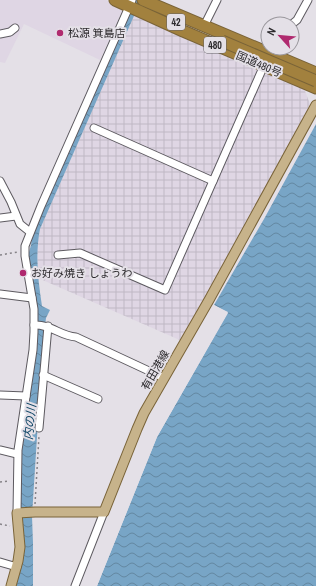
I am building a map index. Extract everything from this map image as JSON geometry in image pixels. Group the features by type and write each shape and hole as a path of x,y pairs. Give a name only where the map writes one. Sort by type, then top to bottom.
{"highway":[{"name":"国道480号","path":"115,0 130,2 264,66 316,88"},
{"name":"国道480号","path":"143,0 260,48"},
{"name":"42","path":"130,2 316,81"},
{"name":"国道480号","path":"279,56 316,73"}],"main road":[{"name":"有田港線","path":"104,512 136,429 232,259 316,105"},
{"path":"11,586 17,567 20,548 19,513 104,512"}],"street":[{"path":"204,26 217,0"},
{"path":"299,16 308,0"},
{"path":"19,513 17,454 33,350 35,325 24,251 30,232 130,2"},
{"path":"0,34 10,32 15,28"},
{"path":"58,255 80,253 164,290 264,66 267,56"},
{"path":"94,128 213,181"},
{"path":"0,181 20,224 30,232"},
{"path":"0,218 16,216"},
{"path":"0,294 32,298"},
{"path":"35,325 47,326 68,336 76,337 164,378"},
{"path":"39,428 47,326"},
{"path":"43,375 98,399"},
{"path":"0,395 26,396"},
{"path":"0,450 17,454"},
{"path":"75,586 104,512"},
{"path":"0,562 17,567"}],"path":[{"path":"0,255 24,251"},
{"path":"34,512 39,428"},
{"path":"0,482 17,481"}],"shaded area":[{"name":"松源 箕島店","path":"0,0 106,0 123,9 100,60 24,24 5,63 0,62"},
{"path":"134,15 254,65 302,87 310,104 267,189 182,341 38,278 37,245 40,229"}],"water":[{"name":"内の川","path":"134,0 141,0 40,229 37,258 39,287 42,306 50,310 46,318 43,342 32,516 33,586 16,586 22,559 20,451 37,351 38,315 28,256 33,229"},
{"path":"316,124 316,586 97,586 157,437 228,313 214,305 264,219"}],"pier":[{"path":"214,305 228,312 157,437 97,586 95,586 155,436 225,313 213,307"}],"place":[{"name":"松源 箕島店","path":"60,33"},
{"name":"お好み焼き しょうわ","path":"23,273"}]}
